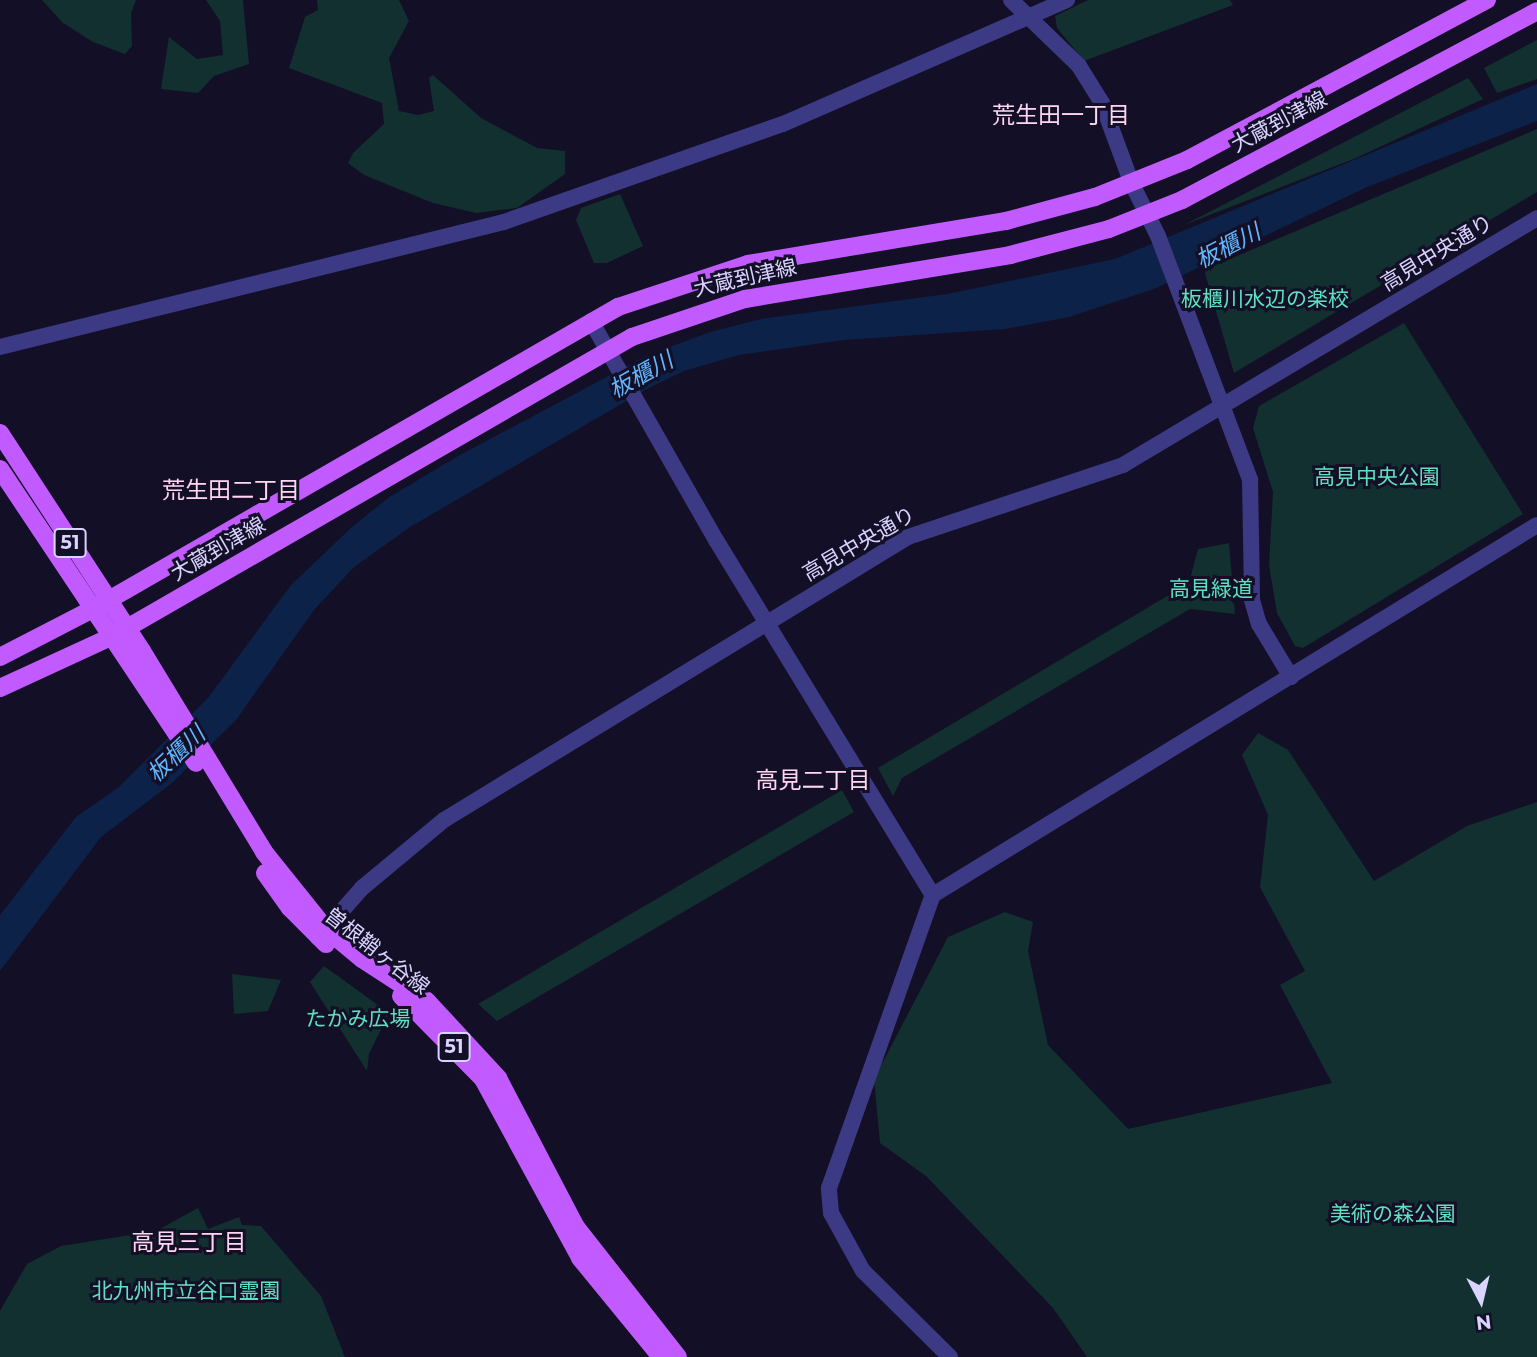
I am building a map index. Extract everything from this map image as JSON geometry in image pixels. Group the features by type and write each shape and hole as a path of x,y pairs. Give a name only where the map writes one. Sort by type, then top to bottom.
{"main road":[{"name":"大蔵到津線","path":"0,657 100,605 591,321 658,291 734,268 1006,221 1132,184 1187,160 1487,0"},
{"name":"大蔵到津線","path":"0,688 120,632 607,349 665,323 732,302 1010,255 1147,214 1537,11"},
{"name":"51","path":"0,433 100,605"},
{"name":"51","path":"0,469 120,632"},
{"name":"曽根鞘ヶ谷線","path":"120,632 207,769 322,934 405,999 483,1079 518,1135 545,1198 580,1258 661,1357"},
{"name":"曽根鞘ヶ谷線","path":"322,934 427,1001 480,1057 516,1108 576,1227 678,1357"}],"street":[{"path":"1011,0 1079,66 1102,103 1132,184 1158,236 1223,406 1253,500 1252,600 1259,624 1291,677"},
{"path":"0,347 337,267 504,222 783,124 1067,0"},
{"name":"高見中央通り","path":"322,934 391,861 444,820 765,622 928,527 1123,465 1537,218"},
{"path":"591,321 765,622 933,895"},
{"path":"950,1357 863,1271 831,1213 829,1188 933,895 1537,526"}],"green space":[{"path":"42,0 136,0 131,13 132,46 125,54 93,42 63,23"},
{"path":"206,0 243,0 249,64 214,76 198,93 161,89 169,37 197,59 223,55 220,21"},
{"path":"317,0 399,0 409,21 389,58 399,111 418,115 434,111 429,78 433,75 481,118 537,148 565,151 565,174 517,208 476,213 433,203 364,175 348,163 353,153 384,124 382,103 289,68 305,17 318,10"},
{"path":"1088,0 1230,0 1233,5 1084,61 1057,28 1055,16"},
{"path":"1537,40 1537,79 1497,93 1484,68"},
{"name":"板櫃川水辺の楽校","path":"1468,78 1483,99 1356,158 1184,225"},
{"name":"板櫃川水辺の楽校","path":"1537,129 1537,192 1234,373 1204,270"},
{"path":"620,194 643,246 607,263 594,263 576,220 581,208"},
{"name":"高見中央公園","path":"1404,323 1523,514 1303,648 1295,646 1277,613 1269,565 1273,492 1253,428 1259,406"},
{"name":"高見緑道","path":"1229,543 1235,614 1190,609 902,778 893,796 878,768 1189,583 1198,549"},
{"name":"美術の森公園","path":"1258,733 1288,750 1374,881 1467,826 1537,802 1537,1357 1087,1357 1053,1308 926,1176 880,1143 874,1079 948,937 1005,912 1033,922 1028,951 1048,1045 1128,1129 1332,1083 1280,985 1305,971 1260,887 1268,815 1242,755"},
{"path":"842,790 854,812 497,1021 478,1004"},
{"name":"たかみ広場","path":"324,966 389,1013 369,1054 367,1071 310,982"},
{"path":"232,974 281,980 268,1011 234,1014"},
{"name":"北九州市立谷口霊園","path":"198,1208 208,1229 239,1217 242,1225 261,1226 321,1296 345,1357 0,1357 0,1311 27,1264 61,1246 156,1231"}],"water":[{"name":"板櫃川","path":"1537,84 1537,121 1367,187 1154,289 1069,317 1005,329 844,340 739,355 684,371 647,389 410,527 354,567 314,610 236,720 172,783 101,837 0,971 0,915 76,817 119,787 208,698 291,585 352,527 388,498 458,456 648,355 710,332 761,319 947,294 1115,259"}],"district":[{"name":"荒生田一丁目","path":"1061,115"},
{"name":"荒生田二丁目","path":"231,490"},
{"name":"高見二丁目","path":"813,780"},
{"name":"高見三丁目","path":"189,1242"}]}
